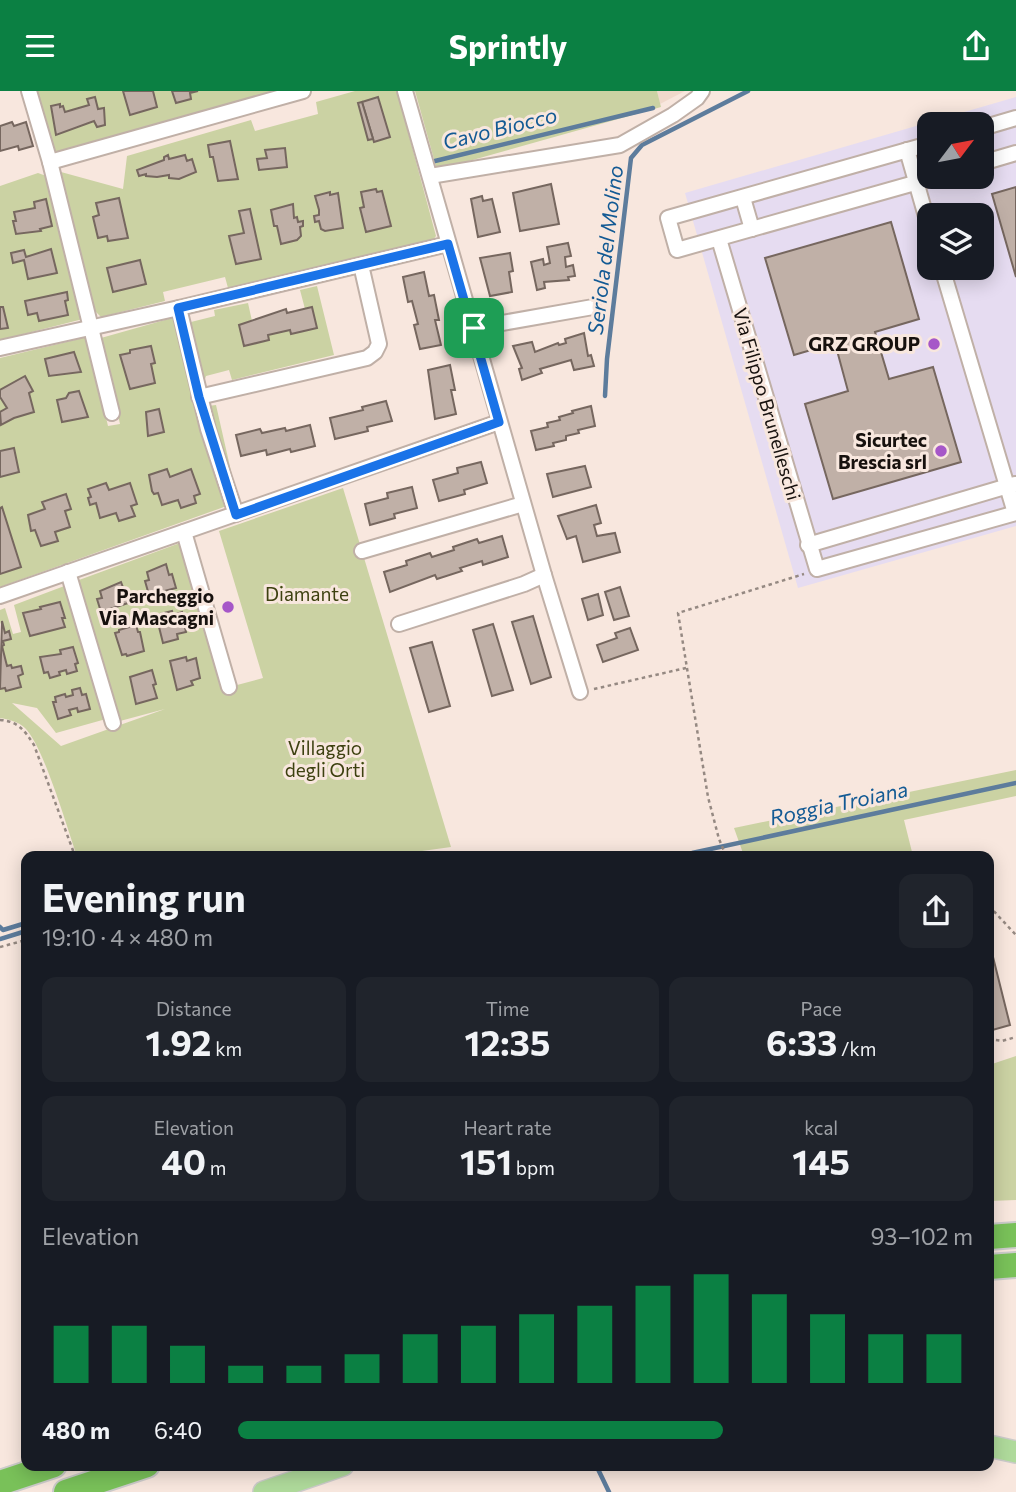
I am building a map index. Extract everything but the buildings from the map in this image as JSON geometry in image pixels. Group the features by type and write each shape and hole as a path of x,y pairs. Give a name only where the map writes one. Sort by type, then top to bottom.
{"highway":[{"path":"994,1237 1016,1235"},
{"path":"994,1267 1016,1265"},
{"path":"0,1483 36,1471"},
{"path":"66,1492 129,1471"}],"main road":[{"path":"994,1447 1016,1452"},
{"path":"264,1492 325,1471"}],"street":[{"path":"29,91 50,162 111,413"},
{"path":"50,162 303,91"},
{"path":"405,91 499,422 580,692"},
{"path":"430,176 621,145 673,115 697,98 702,91"},
{"path":"994,124 1016,118"},
{"path":"916,183 677,250 668,218 917,147"},
{"path":"907,150 922,203"},
{"path":"994,159 1016,153"},
{"path":"743,198 752,229"},
{"name":"Via Filippo Brunelleschi","path":"719,239 817,569"},
{"path":"0,348 448,244"},
{"path":"199,397 333,367 367,358 375,352 379,344 361,265"},
{"path":"817,569 1016,513 1012,485 946,280"},
{"path":"474,328 593,307"},
{"path":"178,308 199,397 236,515"},
{"path":"0,596 499,422"},
{"path":"808,545 1012,485"},
{"path":"362,551 523,504"},
{"path":"184,532 229,687"},
{"path":"68,572 113,723"},
{"path":"399,624 524,585 544,575"}],"path":[{"path":"724,851 708,797 678,613 817,569"},
{"path":"580,692 686,668"},
{"path":"0,720 9,720 24,729 34,745 73,851"},
{"path":"994,911 1016,935"},
{"path":"0,947 21,941"},
{"path":"994,1040 1002,1041 1016,1037"}],"shaded area":[{"path":"657,91 685,91 660,104"},
{"path":"1016,97 1016,526 798,588 685,193 917,126 917,189 994,189 994,112 964,112"}],"green space":[{"path":"34,91 279,91 53,156","holes":["95,98 98,109 104,109 105,125 97,127 94,121 56,135 51,106 59,104 65,112 89,105 88,99"]},
{"path":"355,91 397,91 436,236 433,240 228,288 225,277 163,292 165,301 101,317 95,311 61,172 123,189 127,156 251,120 255,131 318,114 316,102"},
{"path":"415,91 657,91 661,107 437,170"},
{"path":"38,173 49,177 83,319 0,340 0,186"},
{"path":"317,286 334,355 232,380 229,370 198,381 187,323 215,316 214,310 248,303 252,321 239,325 244,346 268,335 290,330 292,334 317,328 312,307 305,309 300,290"},
{"path":"179,316 200,407 216,405 238,502 0,587 0,358 87,337 108,426 120,424 101,338","holes":["167,469 170,477 191,470 200,494 194,496 196,503 181,508 178,500 162,505 158,493 154,494 150,475","106,483 109,490 130,483 137,503 131,506 134,516 119,521 116,513 101,518 96,503 90,505 88,489","66,494 71,508 65,511 70,527 55,532 57,541 41,546 35,530 31,531 29,525 45,509 42,502"]},
{"path":"343,488 451,847 422,851 75,851 40,752 25,728 0,718 0,689 5,688 7,691 21,687 11,665 7,666 2,646 3,641 11,638 9,631 5,633 0,622 0,610 5,608 13,634 21,632 14,605 67,585 106,719 56,733 37,708 12,703 61,746 165,709 120,721 79,580 180,543 222,689 263,678 219,531"},
{"path":"1016,770 1016,796 904,820 912,851 742,851 734,828"},
{"path":"1016,1056 1016,1200 994,1201 994,1063"}],"waterway":[{"name":"Seriola del Molino","path":"605,396 631,158 642,145 748,91"},
{"name":"Cavo Biocco","path":"435,161 653,108"},
{"name":"Roggia Troiana","path":"701,851 1016,783"},
{"path":"0,927 3,930 21,925"},
{"name":"Roggia Troiana","path":"0,939 21,933"},
{"path":"599,1471 609,1492"}],"place":[{"name":"GRZ GROUP","path":"934,344"},
{"name":"Sicurtec Brescia srl","path":"941,451"},
{"name":"Parcheggio Via Mascagni","path":"228,607"}],"route":[{"path":"448,244 474,328 499,422 236,515 199,397 178,308 448,244"}],"park label":[{"name":"Diamante","path":"307,594"},
{"name":"Villaggio degli Orti","path":"325,759"}]}
